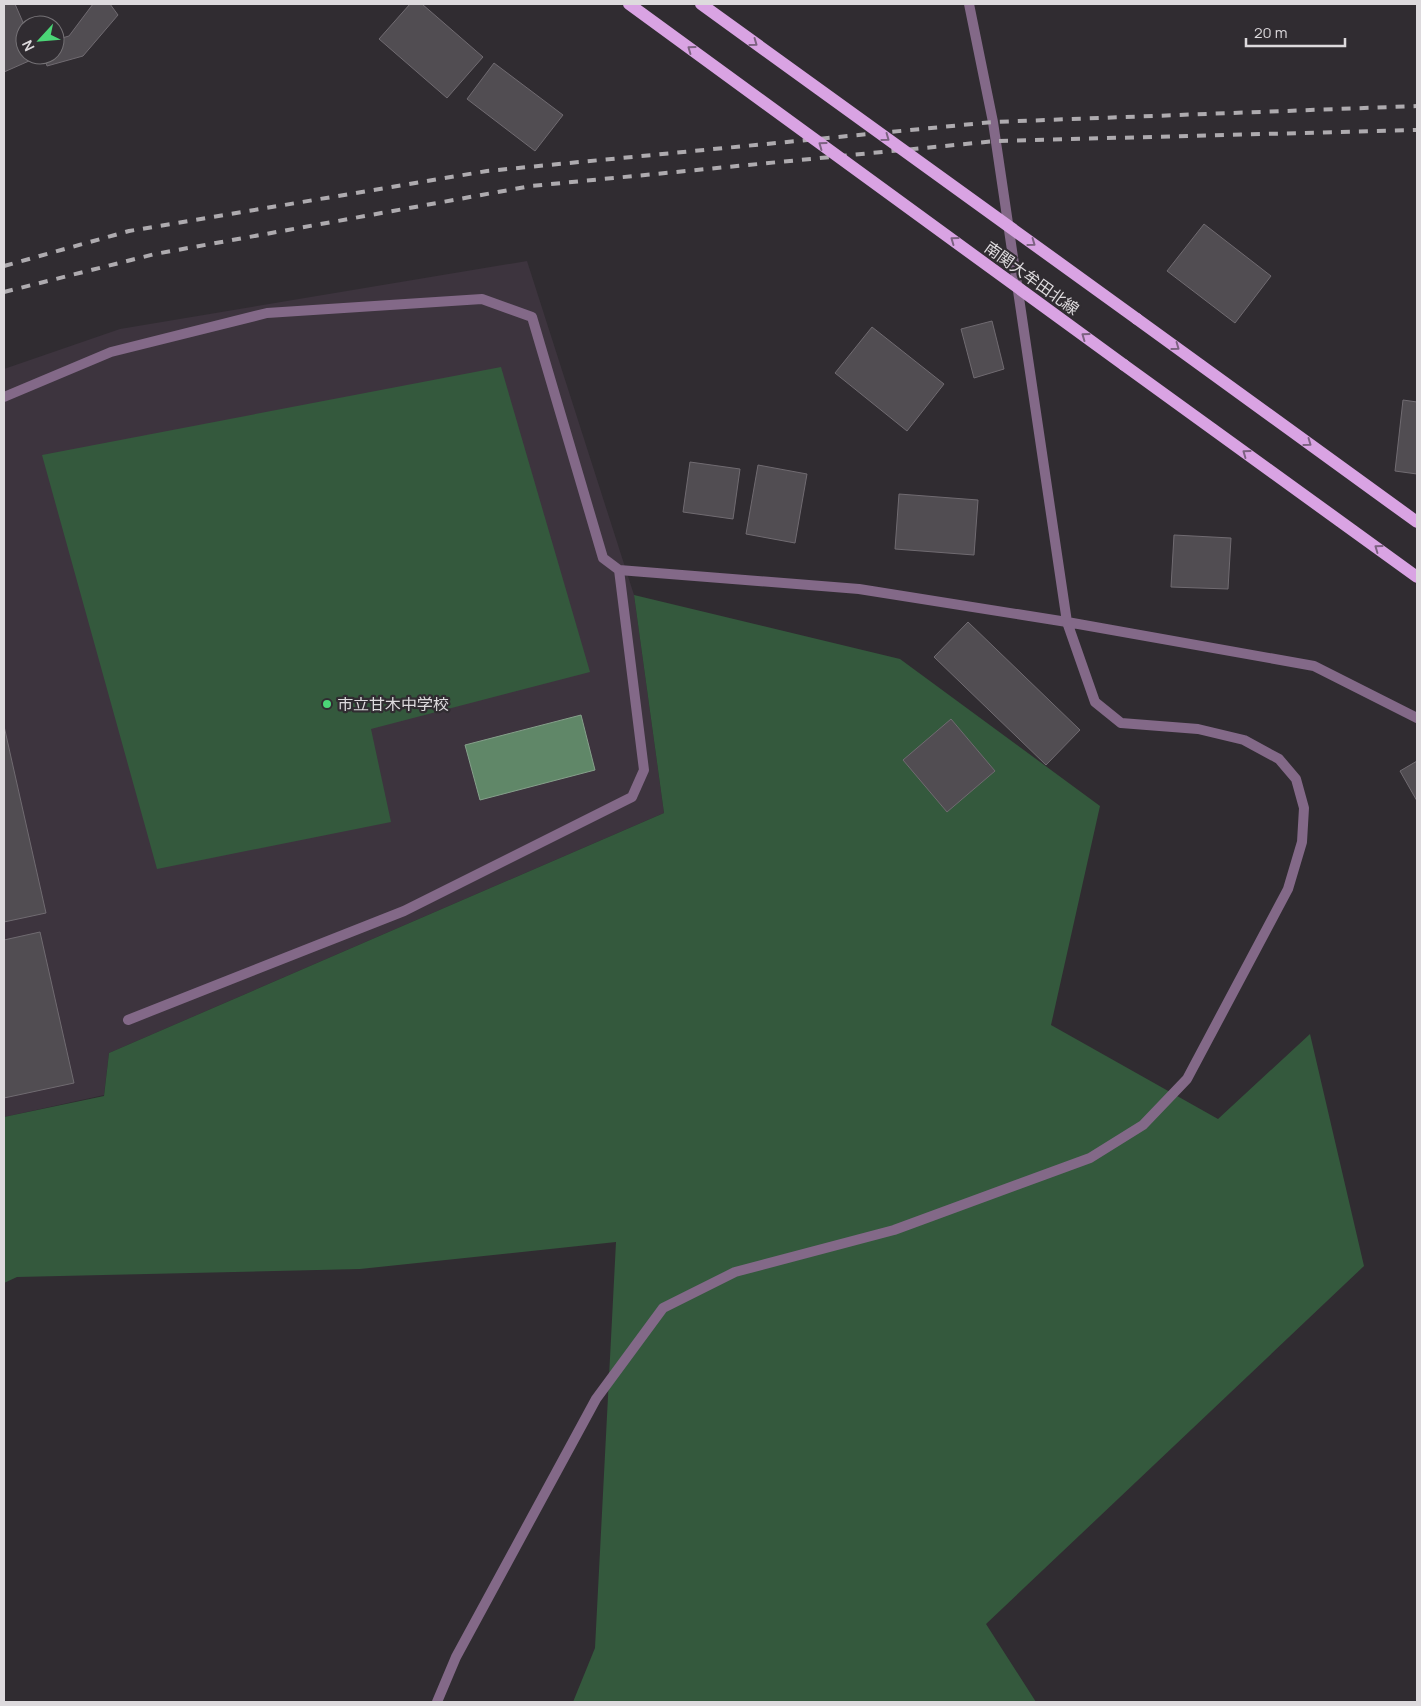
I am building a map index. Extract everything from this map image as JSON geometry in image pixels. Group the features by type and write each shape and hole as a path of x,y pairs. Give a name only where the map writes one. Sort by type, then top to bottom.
{"main road":[{"name":"南関大牟田北線","path":"629,4 1417,577"},
{"name":"南関大牟田北線","path":"701,4 1417,522"}],"street":[{"path":"437,1702 456,1657 596,1398 663,1308 735,1272 894,1230 1090,1158 1143,1125 1187,1080 1288,889 1302,842 1304,808 1296,778 1279,759 1244,740 1198,729 1120,723 1095,702 1067,622 993,122 970,4"},
{"path":"4,397 111,352 267,314 482,300 532,317 603,558 619,570 859,589 1067,622 1314,666 1417,718"},
{"path":"128,1020 404,911 632,797 644,770 619,570"}],"shaded area":[{"name":"市立甘木中学校","path":"527,261 634,595 664,813 109,1053 104,1095 4,1117 4,369 120,329"},
{"path":"501,367 590,672 371,729 391,822 157,869 42,455"},
{"path":"634,595 900,659 1100,806 1051,1025 1218,1119 1310,1034 1364,1266 986,1624 1036,1702 573,1702 595,1648 616,1242 360,1269 17,1277 4,1283 4,1117 104,1096 109,1053 664,813"},
{"path":"581,715 595,770 480,800 465,745"}],"building":[{"path":"15,4 20,15 15,15 15,65 20,65 4,72 4,5"},
{"path":"93,4 110,4 118,15 83,56 65,61 65,37 69,36"},
{"path":"410,4 422,4 483,57 447,98 379,39"},
{"path":"494,63 563,115 535,151 467,99"},
{"path":"1204,224 1271,276 1235,323 1167,271"},
{"path":"992,321 1004,369 974,378 961,329"},
{"path":"872,327 944,384 907,431 835,373"},
{"path":"1403,400 1417,402 1417,474 1395,471"},
{"path":"690,462 740,469 733,519 683,512"},
{"path":"758,465 807,474 795,543 746,534"},
{"path":"899,494 978,500 974,555 895,549"},
{"path":"1174,535 1231,538 1228,589 1171,587"},
{"path":"968,622 1080,730 1046,765 934,657"},
{"path":"951,719 995,771 947,812 903,760"},
{"path":"4,726 46,913 4,922"},
{"path":"1417,761 1417,801 1400,771"},
{"path":"40,932 74,1083 4,1098 4,940"}],"railway":[{"path":"4,266 129,231 487,171 993,122 1417,106"},
{"path":"4,292 155,254 531,186 996,141 1417,130"}],"place":[{"name":"市立甘木中学校","path":"327,704"}]}
